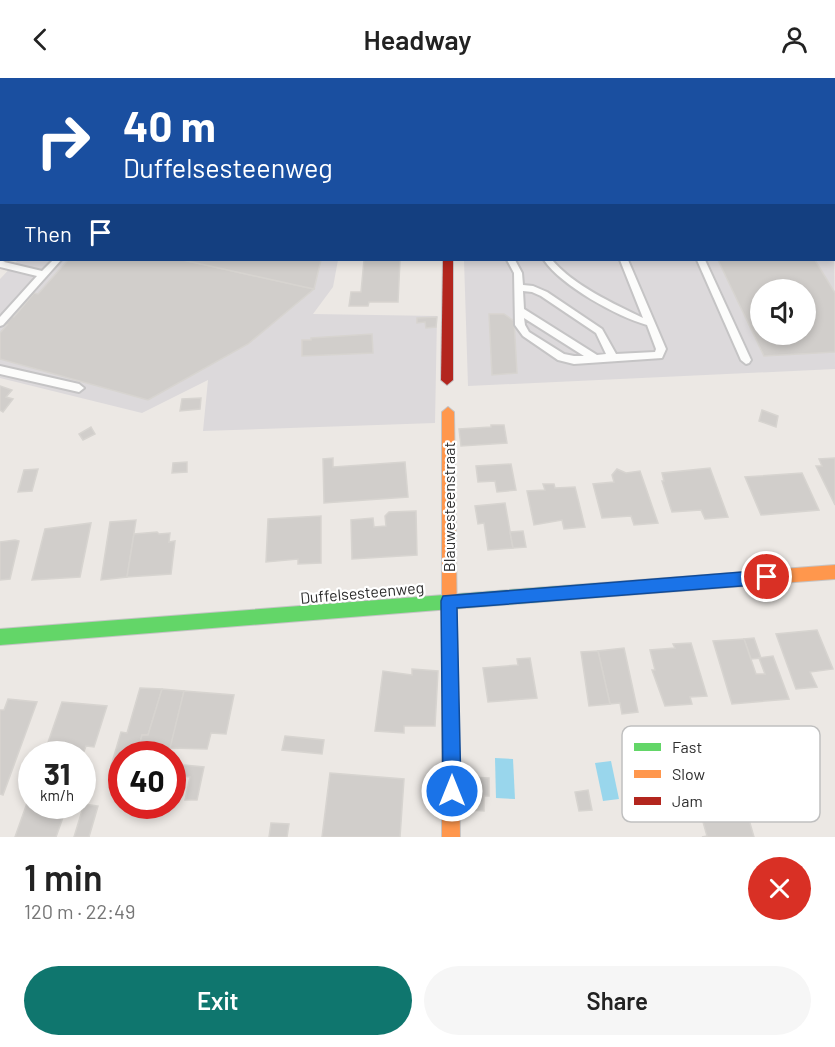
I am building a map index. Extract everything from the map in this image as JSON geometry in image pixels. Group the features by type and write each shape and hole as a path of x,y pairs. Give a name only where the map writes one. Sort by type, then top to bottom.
{"street":[{"path":"447,380 448,261"},
{"name":"Blauwesteenstraat","path":"448,412 451,837"},
{"name":"Duffelsesteenweg","path":"0,638 835,572"}],"lane":[{"path":"0,323 56,261"},
{"path":"512,261 518,273 519,310 523,330 561,357 574,360 659,355 661,349 624,261"},
{"path":"549,261 552,267 564,276 636,319 650,322"},
{"path":"701,261 746,360"},
{"path":"0,264 44,275"},
{"path":"518,288 532,289 544,294 599,330 613,358"},
{"path":"519,310 596,359"},
{"path":"0,370 79,388"}],"shaded area":[{"path":"17,261 338,261 333,287 313,314 437,316 435,423 203,431 208,380 142,413 0,378 0,279"},
{"path":"464,261 834,261 835,369 468,386"}],"water":[{"path":"495,758 513,759 515,799 496,798"},
{"path":"611,761 619,799 603,801 595,763"}],"building":[{"path":"67,261 188,261 314,289 248,344 148,400 0,359 0,333 7,325 3,325 11,316 14,317 34,293 38,294"},
{"path":"188,261 321,261 314,289"},
{"path":"364,261 400,261 398,302 369,302 368,306 349,306 351,292 361,292"},
{"path":"718,261 816,261 835,293 835,352 764,356 759,345 816,345 816,279 750,279 750,327"},
{"path":"489,314 504,314 514,321 517,373 492,375"},
{"path":"437,317 436,327 426,328 425,322 417,323 417,318"},
{"path":"372,334 373,353 302,356 302,340"},
{"path":"0,386 12,390 6,397 13,399 3,412 0,410"},
{"path":"201,398 200,409 180,411 182,399"},
{"path":"762,410 778,416 776,427 759,421"},
{"path":"491,425 504,425 507,443 461,446 459,429 491,427"},
{"path":"91,427 95,434 83,440 79,434"},
{"path":"333,458 333,467 405,462 408,497 324,503 323,459"},
{"path":"835,458 835,505 816,466 822,466 819,459"},
{"path":"187,462 187,472 172,473 173,463"},
{"path":"511,464 516,490 497,492 495,481 478,482 476,466"},
{"path":"710,468 728,517 705,519 701,510 672,512 662,481 664,481 662,473"},
{"path":"38,469 32,491 18,492 24,470"},
{"path":"617,469 626,473 640,471 658,523 634,525 631,516 602,518 593,484 614,482 612,475"},
{"path":"802,473 819,510 761,515 745,477"},
{"path":"543,484 554,484 555,488 575,487 585,527 564,529 562,520 534,525 527,491 545,490"},
{"path":"505,503 513,548 488,550 484,523 478,524 475,506"},
{"path":"416,511 417,555 352,559 351,520 373,518 374,527 386,526 385,516 389,512"},
{"path":"321,516 321,563 298,564 298,559 266,562 268,519"},
{"path":"136,520 127,577 101,580 110,522"},
{"path":"91,523 80,577 32,580 45,529"},
{"path":"523,531 526,547 513,548 510,532"},
{"path":"157,532 159,534 170,533 169,542 175,541 171,574 127,577 134,534"},
{"path":"19,541 10,579 0,580 0,542"},
{"path":"817,630 833,669 810,672 817,687 796,689 776,634"},
{"path":"754,638 761,658 751,659 744,639"},
{"path":"744,639 756,674 765,674 759,658 773,656 789,699 732,704 713,641"},
{"path":"691,643 707,696 690,697 692,704 665,706 652,670 655,670 650,650 675,648 673,644"},
{"path":"624,648 638,712 622,714 620,703 610,704 598,651"},
{"path":"598,651 610,704 589,706 581,652"},
{"path":"530,658 537,698 488,702 483,668 518,665 517,659"},
{"path":"412,669 438,671 435,726 404,726 404,733 375,731 383,671 412,675"},
{"path":"140,688 162,689 148,735 142,735 140,741 118,741 121,732 127,733"},
{"path":"162,689 184,691 172,741 140,741 142,735 148,735"},
{"path":"184,691 234,695 226,734 211,733 207,749 186,748 186,741 172,741"},
{"path":"8,699 37,702 23,741 18,741 18,754 3,795 0,794 0,710 4,710"},
{"path":"62,702 107,706 96,741 48,741"},
{"path":"285,736 324,740 322,754 282,750"},
{"path":"186,765 204,767 197,800 186,800 190,777 186,777"},
{"path":"330,773 404,779 400,837 322,837"},
{"path":"470,777 489,778 489,796 484,796 484,811 470,810"},
{"path":"588,790 592,810 579,811 575,792"},
{"path":"21,819 62,819 56,837 15,837"},
{"path":"79,819 94,819 89,837 74,837"},
{"path":"703,822 750,822 754,837 702,837 707,836"},
{"path":"271,823 289,824 287,837 269,837"}],"traffic: fast":[{"path":"0,637 601,590"}],"traffic: slow":[{"path":"448,412 451,837"},
{"path":"601,590 835,572"}],"traffic: jam":[{"path":"447,380 448,261"}],"route":[{"path":"452,791 449,601 767,577"}]}
